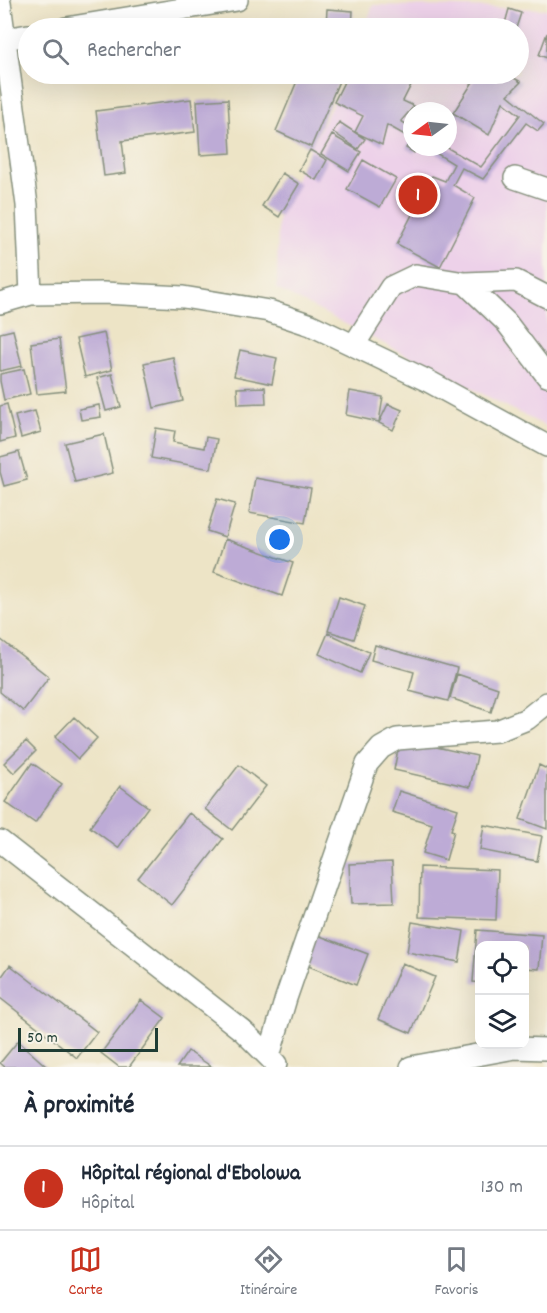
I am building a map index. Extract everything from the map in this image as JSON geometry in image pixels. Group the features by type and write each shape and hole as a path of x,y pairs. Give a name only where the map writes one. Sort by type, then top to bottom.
{"street":[{"path":"127,18 237,0"},
{"path":"0,3 27,205 31,294"},
{"path":"5,39 18,37"},
{"path":"515,178 547,189"},
{"path":"354,345 391,287 416,275 465,283 516,281 547,297"},
{"path":"465,283 506,322 547,376"},
{"path":"0,303 31,294 103,293 183,297 269,311 311,325 354,345 428,381 547,446"},
{"path":"273,1062 286,998 368,764 381,748 397,739 497,730 527,719 547,703"},
{"path":"0,841 243,1031 273,1062"},
{"path":"411,1067 515,1048 547,1049"}],"shaded area":[{"path":"373,5 547,9 547,427 277,289 278,219 299,170 343,84 529,84 529,18 368,18"}],"building":[{"path":"327,9 353,11 353,18 326,18"},
{"path":"509,9 521,13 519,18 506,18"},
{"path":"547,33 547,58 539,55"},
{"path":"296,84 338,84 311,147 276,131"},
{"path":"343,84 412,84 403,101 405,102 403,102 401,121 403,134 387,125 382,145 355,132 363,116 334,102"},
{"path":"472,84 519,84 508,95 544,124 538,131 526,123 483,179 462,168 453,185 475,198 440,267 397,244 432,176 445,181 454,164 441,156 457,156 457,153 481,167 520,115 503,102 489,135 457,115 457,107"},
{"path":"191,99 195,132 122,141 126,173 104,176 96,111"},
{"path":"228,99 231,153 200,155 197,101"},
{"path":"339,122 365,139 358,149 333,132"},
{"path":"332,135 361,152 349,171 321,154"},
{"path":"310,150 327,160 316,180 299,170"},
{"path":"363,160 396,179 380,207 347,189"},
{"path":"282,173 299,184 279,217 262,206"},
{"path":"13,330 22,366 0,371 0,333"},
{"path":"104,333 112,370 85,377 76,339"},
{"path":"59,339 66,391 37,394 31,343"},
{"path":"240,350 277,358 272,384 234,376"},
{"path":"173,357 183,401 154,408 144,363"},
{"path":"24,369 30,394 4,400 0,374"},
{"path":"112,374 121,407 106,411 97,378"},
{"path":"265,387 266,403 238,404 237,388"},
{"path":"350,391 383,397 379,422 346,415"},
{"path":"7,404 15,438 0,442 0,406"},
{"path":"388,404 402,410 393,430 379,423"},
{"path":"99,405 101,417 81,420 79,409"},
{"path":"35,411 41,432 21,438 15,416"},
{"path":"156,428 175,431 173,442 204,448 206,437 217,439 211,469 151,458"},
{"path":"104,434 113,473 75,482 65,443"},
{"path":"19,452 27,480 4,486 0,472 0,457"},
{"path":"255,478 311,488 305,523 249,513"},
{"path":"217,499 235,504 225,537 207,531"},
{"path":"225,539 293,563 282,596 214,572"},
{"path":"339,597 365,606 354,639 328,631"},
{"path":"328,633 369,652 360,673 319,654"},
{"path":"0,639 49,677 23,711 0,692"},
{"path":"375,645 457,668 448,701 409,691 414,672 371,660"},
{"path":"457,674 498,688 491,712 450,698"},
{"path":"74,717 97,738 78,759 55,737"},
{"path":"400,739 477,756 470,787 394,770"},
{"path":"26,741 36,751 14,773 4,763"},
{"path":"32,763 62,784 35,823 5,802"},
{"path":"239,765 266,786 232,830 205,809"},
{"path":"539,765 547,769 547,829 520,819"},
{"path":"120,786 148,807 118,848 90,827"},
{"path":"399,791 458,809 451,830 454,831 446,860 423,853 432,824 392,812"},
{"path":"189,813 223,839 172,905 138,878"},
{"path":"484,825 542,836 537,861 480,850"},
{"path":"392,862 394,903 351,904 349,864"},
{"path":"420,867 498,870 496,920 419,917"},
{"path":"412,922 464,931 459,962 407,952"},
{"path":"477,930 542,935 539,969 529,968 529,941 476,941"},
{"path":"312,933 368,954 356,985 301,963"},
{"path":"475,956 475,982 473,982"},
{"path":"402,963 435,977 411,1033 378,1019"},
{"path":"10,965 97,1032 77,1058 0,998 0,979"},
{"path":"141,1000 165,1018 129,1067 119,1067 101,1053"},
{"path":"18,1041 47,1067 5,1067 0,1063"},
{"path":"188,1051 212,1067 177,1067"}],"place":[{"name":"Hôpital régional d'Ebolowa","path":"418,195"}]}
